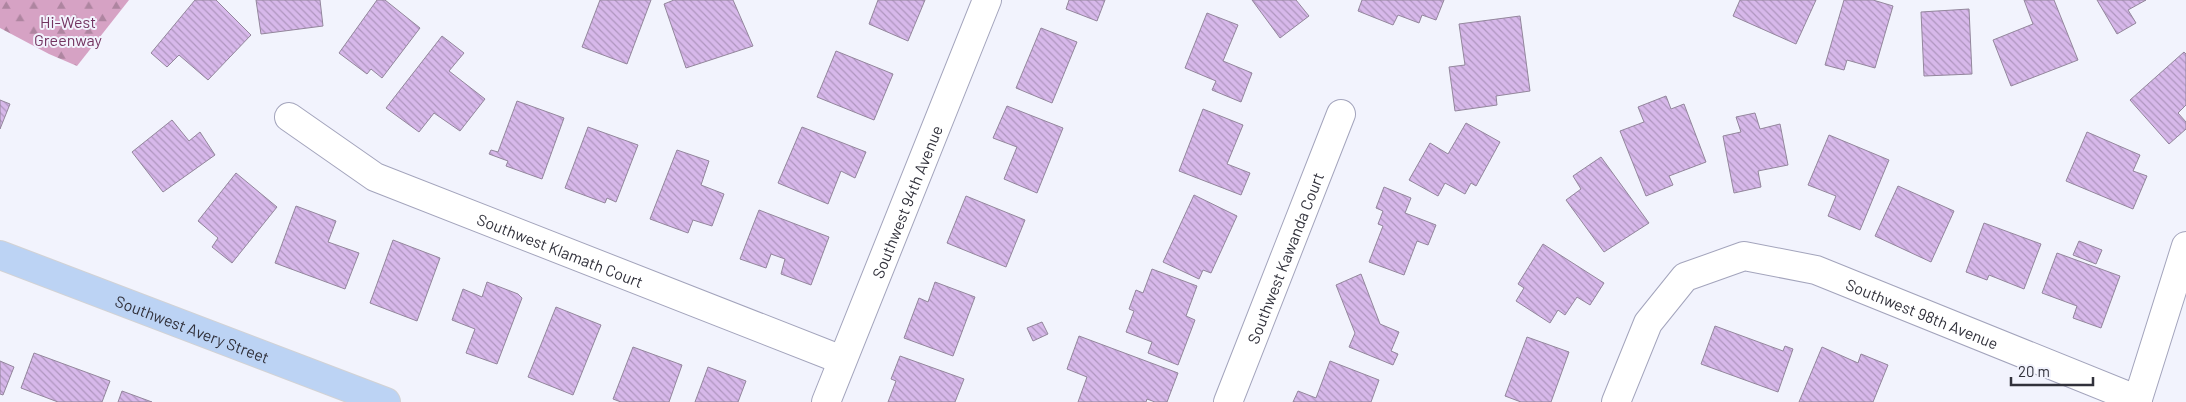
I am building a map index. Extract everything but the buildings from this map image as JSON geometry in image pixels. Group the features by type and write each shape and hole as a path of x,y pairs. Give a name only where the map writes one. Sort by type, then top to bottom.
{"main road":[{"name":"Southwest Avery Street","path":"0,255 357,397 386,402"}],"street":[{"name":"Southwest 94th Avenue","path":"826,402 987,0"},
{"name":"Southwest Kawanda Court","path":"1228,402 1341,114"},
{"name":"Southwest Klamath Court","path":"289,117 375,177 842,360"},
{"name":"Southwest 98th Avenue","path":"1616,402 1648,323 1685,277 1744,256 1816,270 2138,401 2186,246"}],"green space":[{"name":"Hi-West Greenway","path":"0,0 129,0 77,66 49,54 0,28"}]}
